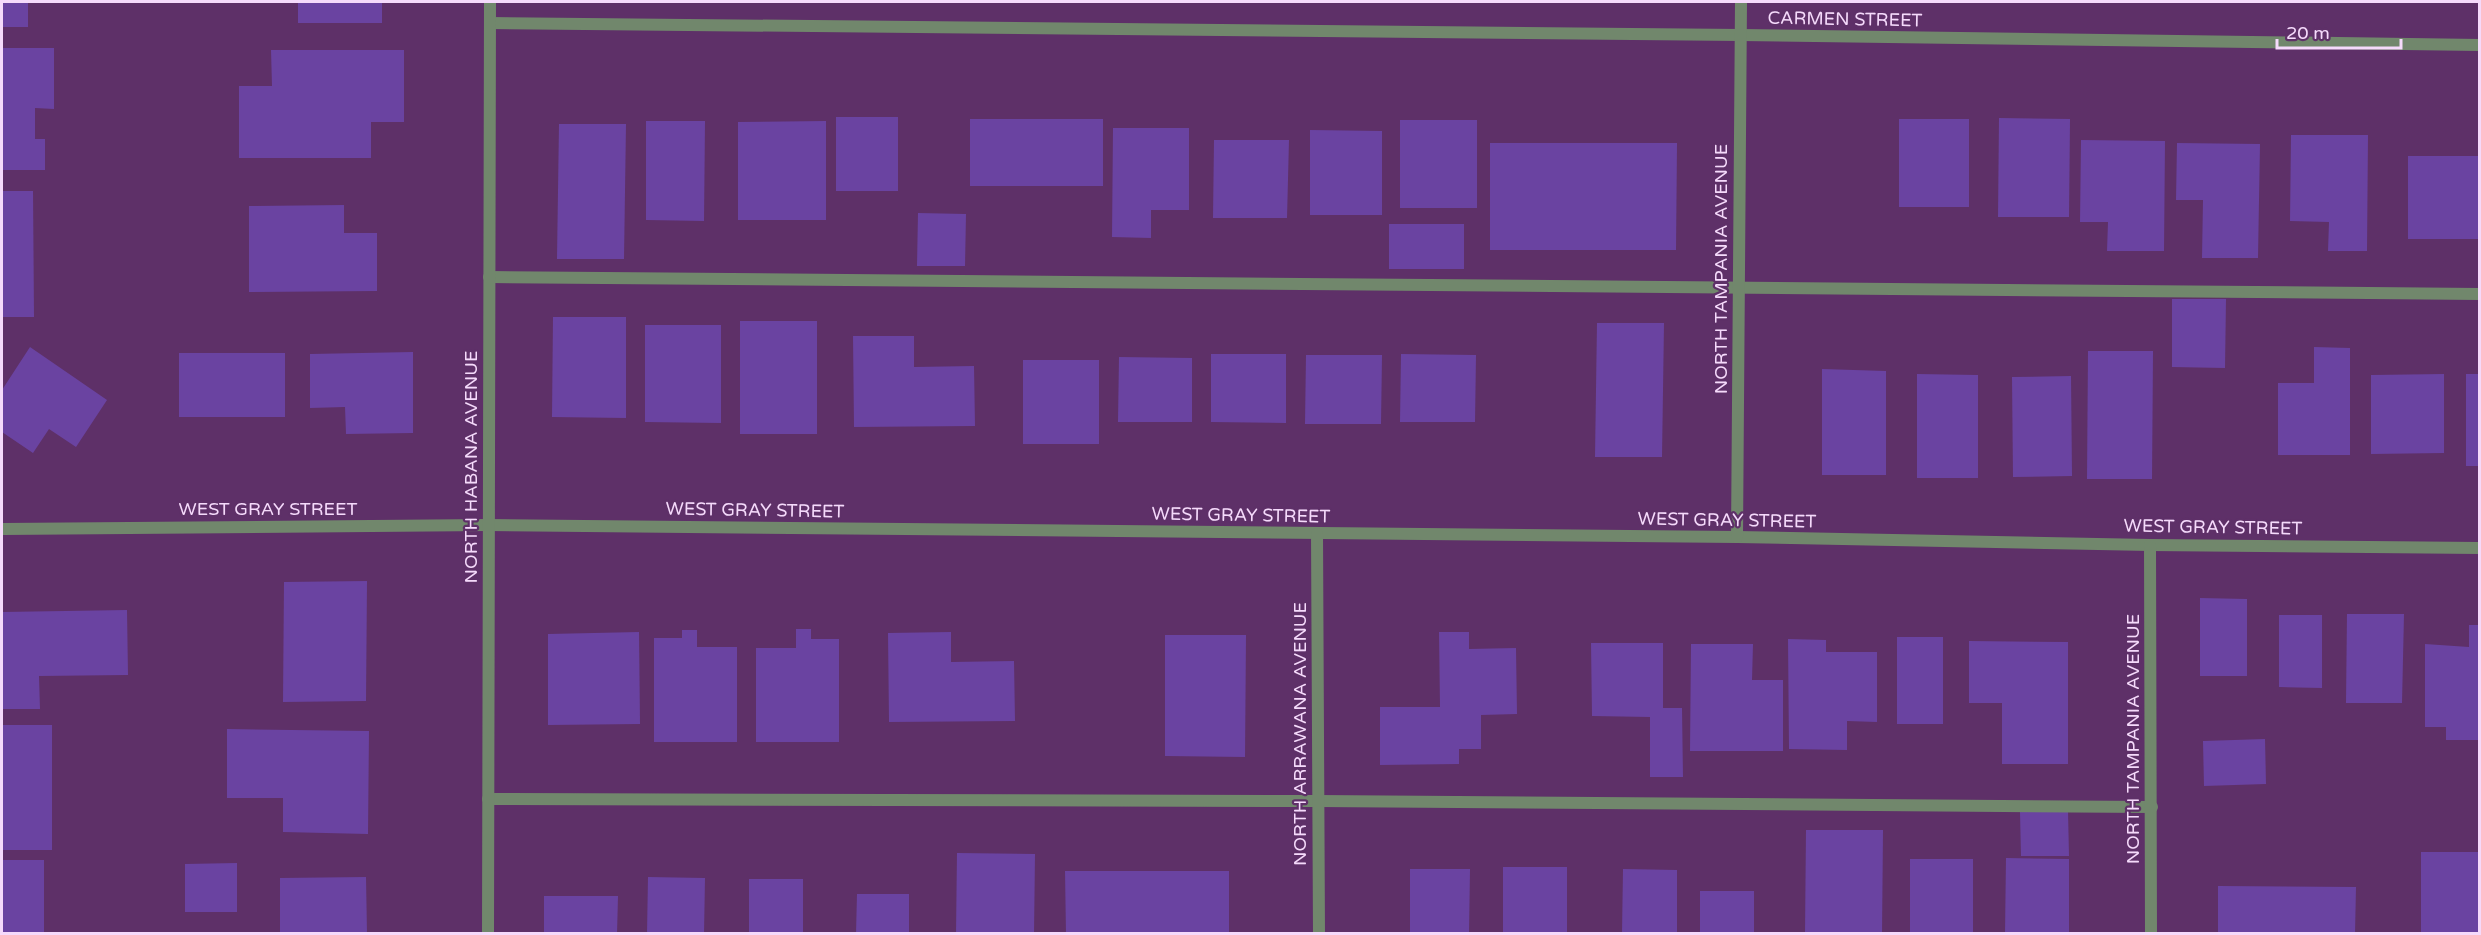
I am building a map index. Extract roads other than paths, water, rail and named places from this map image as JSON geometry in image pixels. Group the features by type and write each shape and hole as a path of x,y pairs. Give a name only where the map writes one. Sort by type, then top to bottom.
{"street":[{"name":"NORTH HABANA AVENUE","path":"488,933 490,2"},
{"name":"NORTH TAMPANIA AVENUE","path":"1737,537 1741,2"},
{"name":"CARMEN STREET","path":"490,23 1741,35 2480,45"},
{"path":"489,277 2480,294"},
{"name":"WEST GRAY STREET","path":"2,529 488,525 1737,537 2150,545 2480,548"},
{"name":"NORTH ARRAWANA AVENUE","path":"1317,534 1319,933"},
{"name":"NORTH TAMPANIA AVENUE","path":"2150,545 2151,933"},
{"path":"488,799 1318,801 2152,807"}]}
